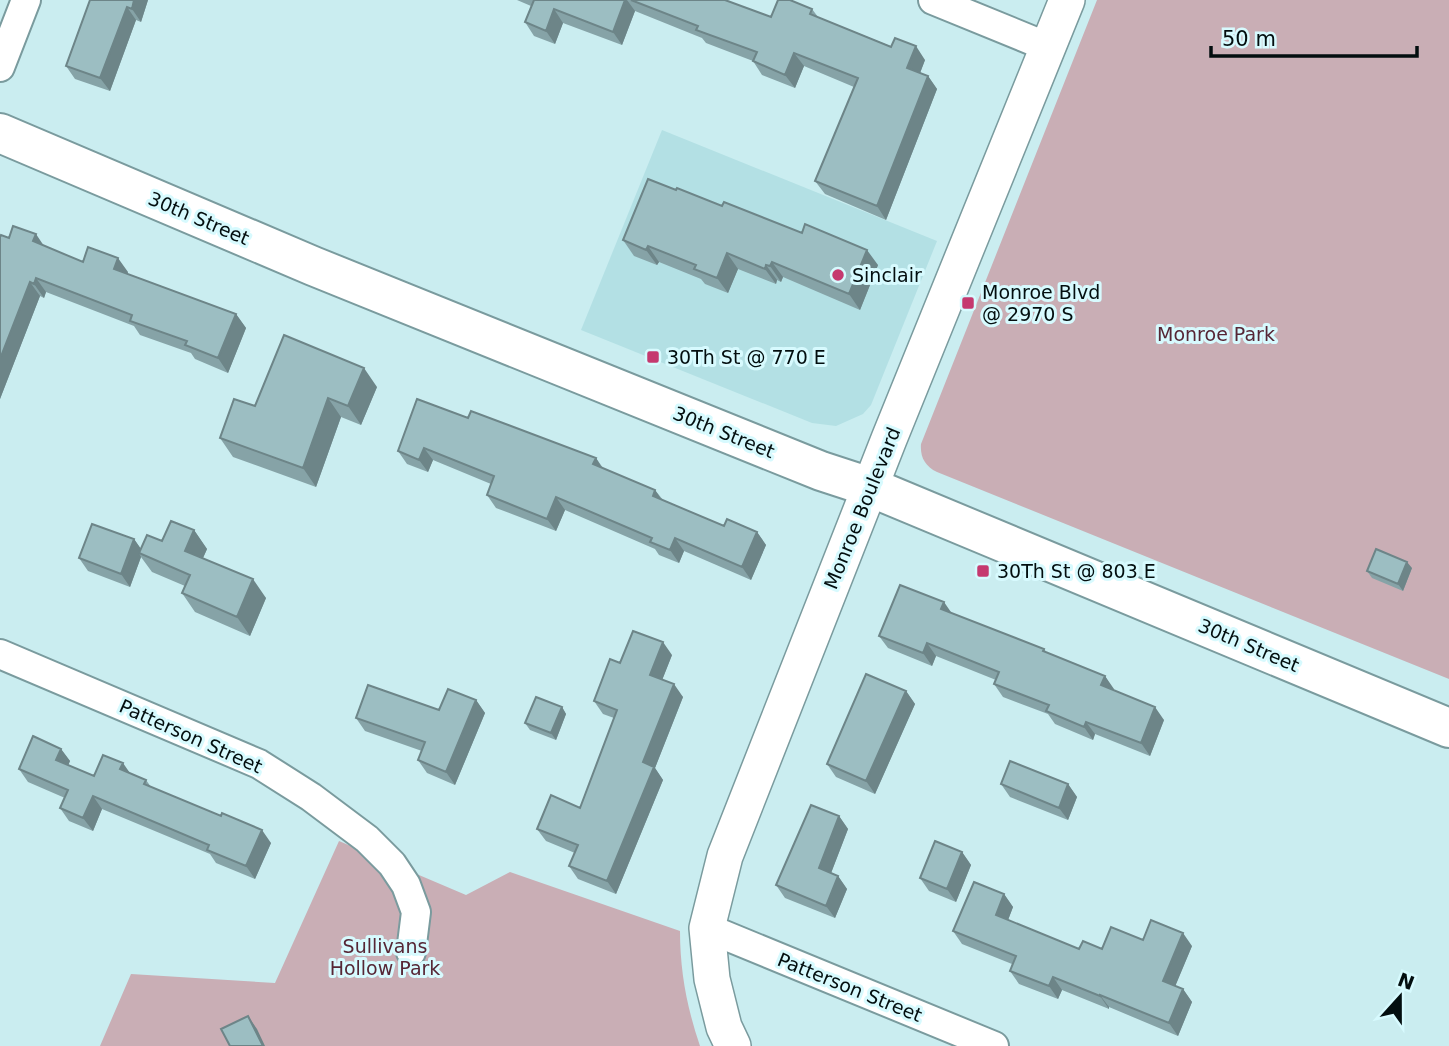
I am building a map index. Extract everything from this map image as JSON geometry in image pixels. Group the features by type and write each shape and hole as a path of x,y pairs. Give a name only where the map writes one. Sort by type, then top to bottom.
{"main road":[{"name":"30th Street","path":"0,133 313,266 821,471 870,487 1449,728"}],"street":[{"path":"0,67 26,0"},
{"path":"933,0 1048,47"},
{"name":"Monroe Boulevard","path":"728,1036 712,979 707,928 725,856 870,487 1067,0"},
{"name":"Patterson Street","path":"0,654 260,764 311,797 367,839 392,864 406,884 416,912 411,952"},
{"name":"Patterson Street","path":"707,928 994,1046"}],"shaded area":[{"path":"662,130 937,241 871,405 863,414 836,426 812,423 581,330"}],"green space":[{"name":"Monroe Park","path":"1097,0 1449,0 1449,679 937,472 924,461 921,444"},
{"name":"Sullivans Hollow Park","path":"339,841 466,895 510,872 680,931 685,989 700,1046 100,1046 131,974 275,983"}],"building":[{"path":"90,0 134,0 132,9 127,7 100,78 66,66"},
{"path":"534,0 625,0 613,32 554,9 546,31 525,22"},
{"path":"631,0 725,0 771,17 778,0 790,0 812,9 810,14 891,47 895,38 916,46 907,68 928,76 877,206 815,181 858,78 794,53 785,75 753,61 757,52 696,30 698,26"},
{"path":"648,179 722,206 724,202 802,233 805,224 867,250 849,294 772,262 770,266 766,265 765,269 727,253 717,278 694,269 696,265 648,246 646,250 623,240"},
{"path":"13,226 36,234 33,241 83,262 88,247 118,258 114,269 236,314 218,358 185,345 187,341 130,321 132,315 36,278 34,284 30,282 0,359 0,237 9,238"},
{"path":"284,335 364,368 348,406 328,398 303,468 220,438 234,399 255,406"},
{"path":"417,399 468,418 471,411 596,458 593,464 655,490 653,496 724,526 727,519 757,532 742,567 675,538 670,550 650,542 652,538 556,497 547,519 487,495 494,476 424,448 419,460 398,451"},
{"path":"171,521 194,530 185,551 253,579 237,617 182,593 190,575 139,553 147,535 162,541"},
{"path":"92,524 134,539 121,574 79,558"},
{"path":"1376,549 1407,562 1398,584 1367,571"},
{"path":"900,585 944,602 941,609 1105,676 1101,685 1155,707 1141,743 1086,722 1084,727 1046,711 1049,705 994,684 999,672 927,643 923,653 879,636"},
{"path":"633,631 663,642 650,675 674,684 643,762 654,767 607,881 569,866 578,845 537,829 551,795 580,808 617,710 594,701 610,659 620,663"},
{"path":"866,674 906,691 866,781 827,764"},
{"path":"368,685 439,710 448,689 476,700 446,772 418,760 425,742 356,718"},
{"path":"536,697 562,707 551,733 525,723"},
{"path":"33,736 61,749 56,760 94,776 103,755 123,763 120,769 146,780 144,784 262,830 246,866 207,850 209,845 93,796 83,818 60,808 68,790 19,769"},
{"path":"1010,761 1068,784 1059,808 1001,784"},
{"path":"811,805 839,816 819,868 838,876 826,906 776,885"},
{"path":"935,841 962,852 947,889 920,878"},
{"path":"974,882 1004,894 996,915 1079,949 1083,941 1102,949 1111,927 1143,940 1151,920 1183,933 1163,981 1183,989 1169,1023 1053,977 1049,986 1010,971 1016,956 953,931"},
{"path":"248,1016 263,1046 230,1046 221,1029"}],"place":[{"name":"Sinclair","path":"838,275"},
{"name":"Monroe Blvd @ 2970 S","path":"968,303"},
{"name":"30Th St @ 770 E","path":"653,357"},
{"name":"30Th St @ 803 E","path":"983,571"}]}
